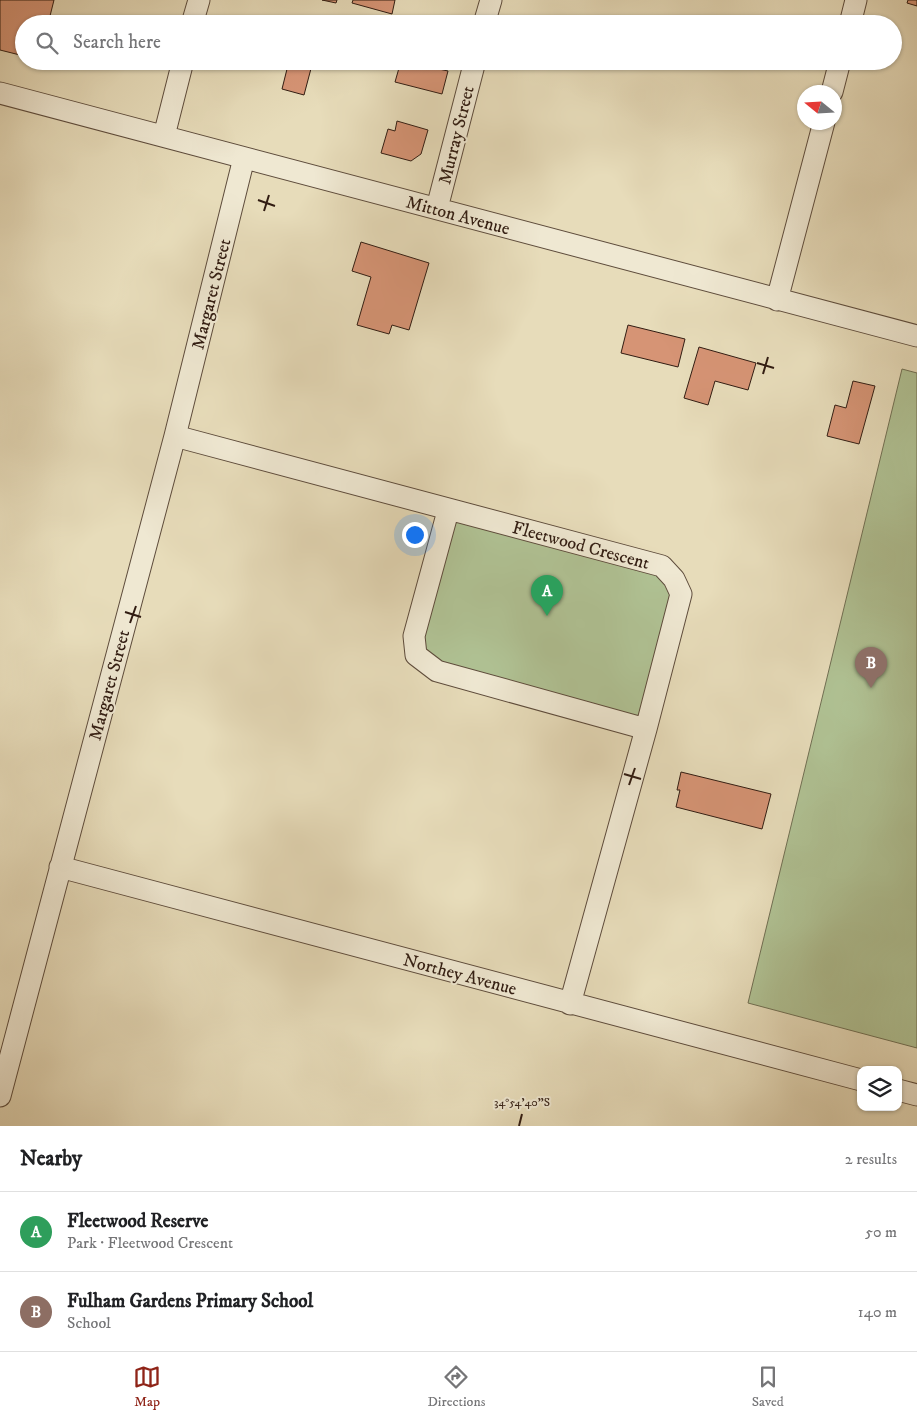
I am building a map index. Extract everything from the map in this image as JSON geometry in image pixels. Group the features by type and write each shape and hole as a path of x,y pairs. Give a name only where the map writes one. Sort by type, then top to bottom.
{"street":[{"path":"194,15 198,0"},
{"path":"487,15 491,0"},
{"path":"852,15 856,0"},
{"path":"164,136 181,70"},
{"name":"Murray Street","path":"437,208 473,70"},
{"path":"834,85 838,70"},
{"name":"Mitton Avenue","path":"0,93 917,336"},
{"path":"777,300 822,130"},
{"name":"Margaret Street","path":"0,1096 175,436 244,158"},
{"name":"Fleetwood Crescent","path":"175,436 448,511 662,566 674,578 681,594 570,1004"},
{"path":"448,511 414,636 416,656 437,671 646,729"},
{"name":"Northey Avenue","path":"60,867 857,1079"},
{"path":"902,1091 917,1095"}],"green space":[{"path":"902,369 917,373 917,1048 748,1003"},
{"path":"453,519 656,572 669,582 671,595 640,722 441,664 422,653 422,637"}],"building":[{"path":"0,0 54,0 50,15 15,15 15,54 0,50"},
{"path":"322,0 337,0 336,3"},
{"path":"353,0 395,0 392,14 352,3"},
{"path":"908,0 917,0 917,6 907,3"},
{"path":"287,70 311,70 304,95 282,89"},
{"path":"398,70 448,71 442,94 395,82"},
{"path":"397,121 428,130 421,154 411,161 381,153 388,129 395,131"},
{"path":"361,242 429,263 409,330 392,325 389,334 357,325 371,277 352,271"},
{"path":"628,325 685,339 678,367 621,353"},
{"path":"699,347 756,363 748,390 715,381 708,405 684,398"},
{"path":"853,381 875,386 859,444 827,436 835,405 846,408"},
{"path":"681,772 771,794 762,829 676,807 680,790 677,790"}],"place":[{"name":"Fleetwood Reserve","path":"547,616"},
{"name":"Fulham Gardens Primary School","path":"871,688"}]}
